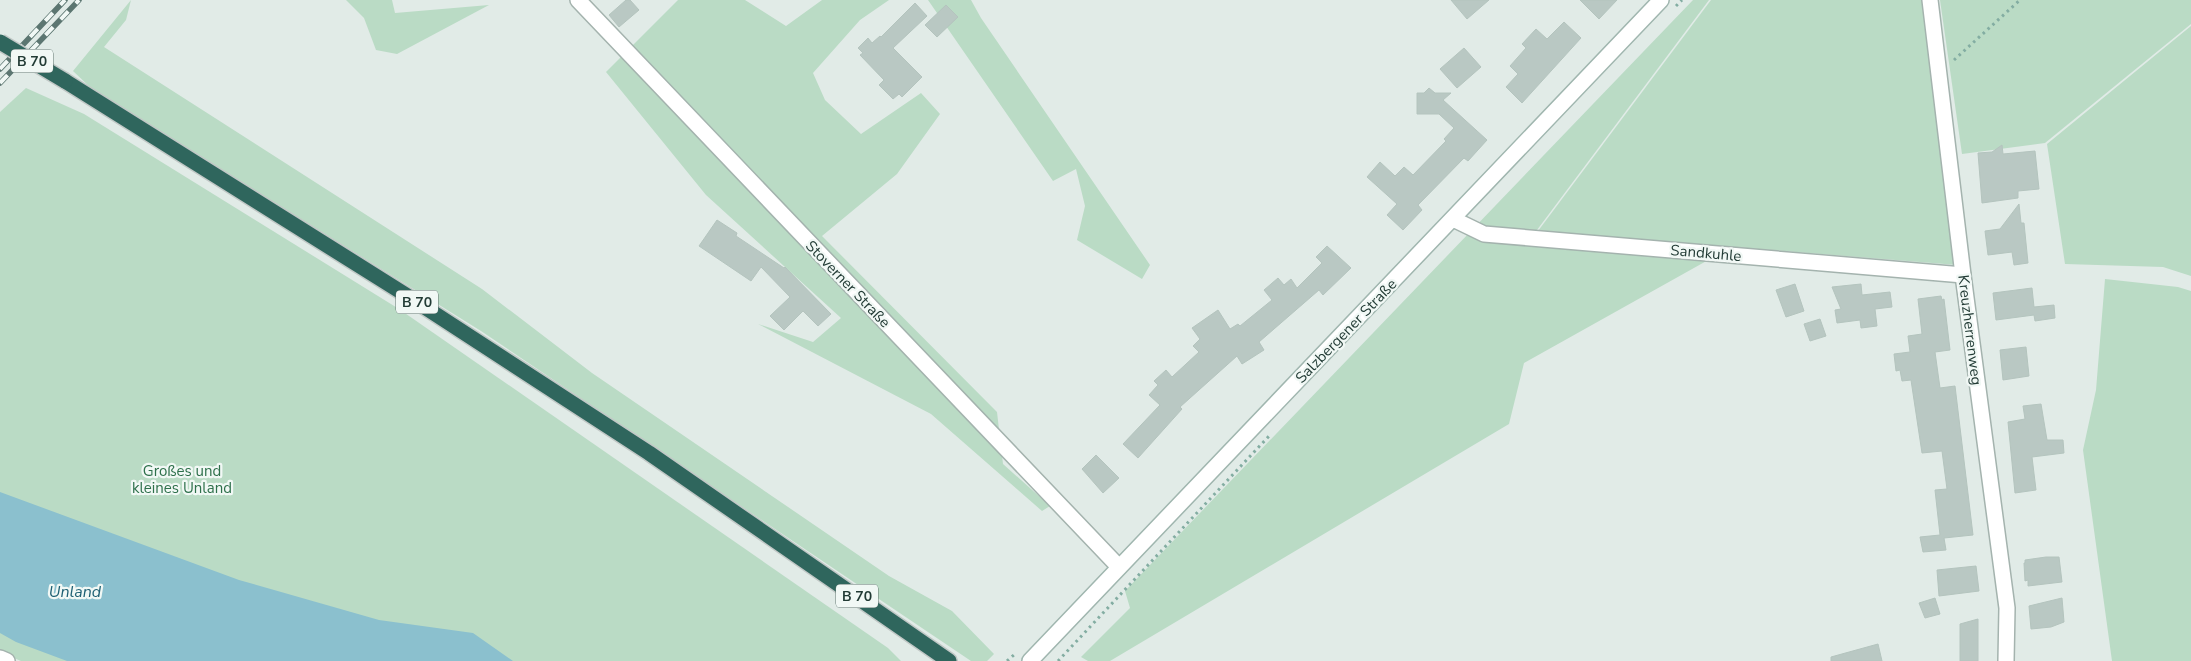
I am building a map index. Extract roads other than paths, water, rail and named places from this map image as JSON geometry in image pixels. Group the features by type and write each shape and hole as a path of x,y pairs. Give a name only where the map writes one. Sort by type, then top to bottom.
{"highway":[{"name":"B 70","path":"0,42 398,290 649,453 949,661"}],"street":[{"name":"Stoverner Straße","path":"578,0 1119,568"},
{"name":"Salzbergener Straße","path":"1030,661 1661,0"},
{"name":"Kreuzherrenweg","path":"1930,0 1963,275 2007,608 2006,661"},
{"name":"Sandkuhle","path":"1453,218 1484,234 1963,275"},
{"path":"0,658 7,661"}],"water":[{"name":"Unland","path":"0,492 239,580 379,620 473,633 513,661 67,661 16,642 0,633"}],"railway":[{"path":"0,69 65,0"},
{"path":"0,83 79,0"}],"park label":[{"name":"Großes und kleines Unland","path":"182,480"}]}
